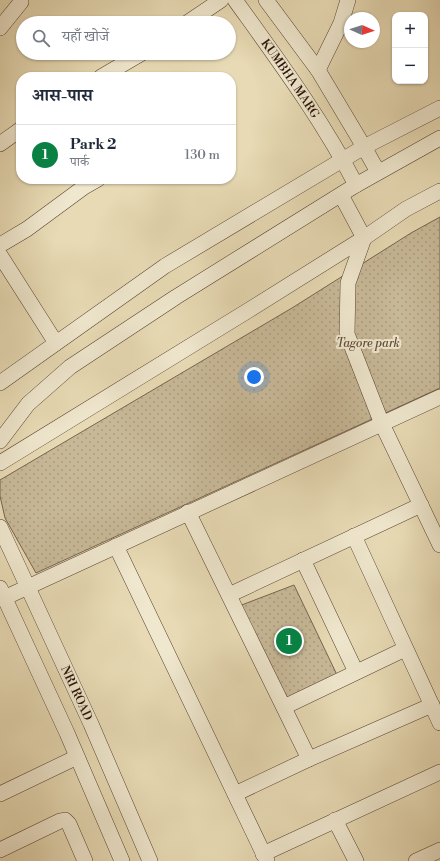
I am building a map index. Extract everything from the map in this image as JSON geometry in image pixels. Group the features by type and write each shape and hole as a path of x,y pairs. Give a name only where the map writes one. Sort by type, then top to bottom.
{"street":[{"path":"197,16 221,0"},
{"name":"KUMBHA MARG","path":"235,0 287,72 318,119 343,160 356,185"},
{"path":"266,0 318,70 378,172"},
{"path":"318,70 341,23 348,0"},
{"path":"0,28 22,1"},
{"path":"110,72 130,60"},
{"path":"0,383 165,266 364,147 440,108"},
{"path":"0,144 16,133"},
{"path":"0,440 28,404 70,366 176,297 356,185 440,138"},
{"path":"0,245 27,229 89,184"},
{"path":"0,463 364,238 406,209 440,192"},
{"path":"341,195 364,238 348,283 347,334 382,424 440,545"},
{"path":"0,255 56,343"},
{"path":"122,861 77,757 2,593 27,586 440,397"},
{"path":"229,595 420,505"},
{"path":"188,512 310,759"},
{"name":"NRI ROAD","path":"0,527 91,724 150,861"},
{"path":"354,536 440,723"},
{"path":"116,546 265,857 335,820 440,772"},
{"path":"303,560 356,672"},
{"path":"284,706 405,649"},
{"path":"235,794 432,705"},
{"path":"0,794 77,757"},
{"path":"0,850 65,820 69,824 84,861"},
{"path":"335,820 356,861"},
{"path":"416,861 440,850"}],"green space":[{"name":"Tagore park","path":"440,217 440,388 36,573 5,518 0,496 0,480 292,308 411,233"},
{"path":"294,585 338,677 287,705 239,606"}],"place":[{"name":"Park 2","path":"289,641"}]}
